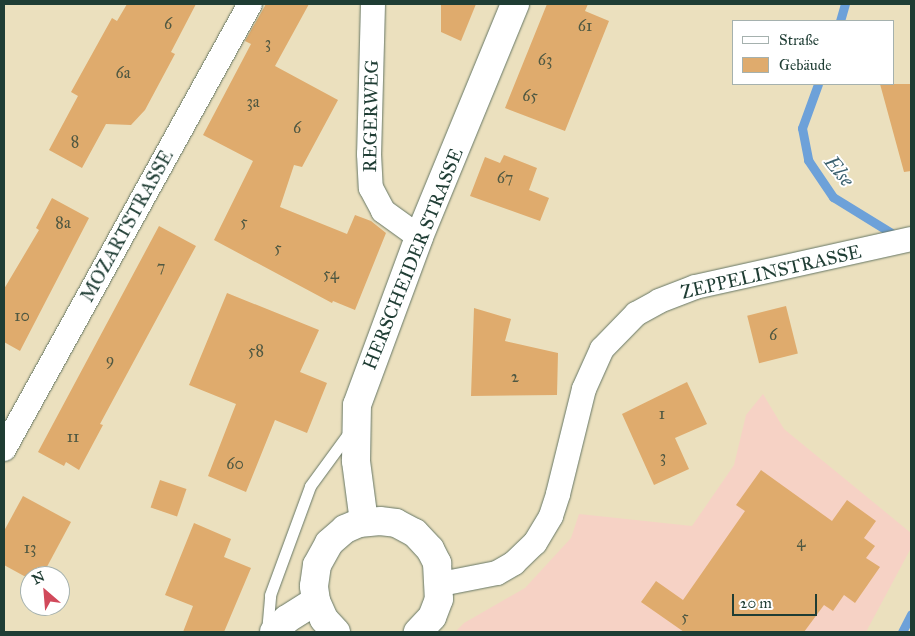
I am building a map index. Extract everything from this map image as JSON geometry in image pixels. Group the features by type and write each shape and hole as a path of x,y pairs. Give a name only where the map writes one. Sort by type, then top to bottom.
{"main road":[{"name":"HERSCHEIDER STRASSE","path":"364,522 356,461 355,424 357,405 376,345 515,4"},
{"path":"336,632 324,619 316,601 314,575 323,551 345,529 364,522 391,522 415,533 433,553 441,584 436,608 418,632"},
{"path":"274,632 288,618 316,601"}],"street":[{"name":"MOZARTSTRASSE","path":"4,449 250,4"},
{"name":"REGERWEG","path":"373,4 369,176 383,210 419,237"},
{"name":"ZEPPELINSTRASSE","path":"441,584 497,573 514,563 534,542 551,516 561,485 584,388 602,349 628,321 659,301 696,288 911,239"}],"lane":[{"path":"268,632 270,595 310,486 355,424"}],"shaded area":[{"path":"763,394 784,429 911,533 911,548 866,632 455,632 464,623 525,588 571,538 579,514 692,526 734,465 746,415"}],"building":[{"path":"127,4 196,4 171,52 175,54 145,110 131,125 106,124 82,168 49,150 78,96 71,92 112,18 117,21"},
{"path":"266,4 309,4 275,66 338,100 302,167 294,165 280,207 347,234 355,215 371,221 386,233 355,310 333,301 332,303 214,240 253,161 203,135 251,44 245,41"},
{"path":"441,4 476,4 461,41 441,32"},
{"path":"547,4 588,4 585,11 609,21 565,131 505,108"},
{"path":"911,84 911,171 904,172 880,85"},
{"path":"504,155 537,168 529,190 549,198 540,221 470,196 485,157 500,163"},
{"path":"52,198 89,218 20,351 4,342 4,289 39,230 36,228"},
{"path":"159,226 196,246 100,424 103,425 79,470 66,462 64,466 38,452"},
{"path":"227,293 319,330 300,372 327,383 307,433 275,420 246,492 208,476 236,404 189,385"},
{"path":"786,306 798,354 759,363 747,316"},
{"path":"474,308 511,319 505,341 558,353 557,395 471,396"},
{"path":"687,382 707,424 675,438 689,469 654,485 622,414"},
{"path":"761,470 832,521 847,500 876,521 864,538 875,546 866,558 880,567 855,603 844,595 833,611 824,605 804,632 684,632 641,602 656,581 683,600 745,511 736,505"},
{"path":"160,480 186,489 177,517 151,507"},
{"path":"23,496 71,522 47,566 20,566 20,574 4,565 4,531"},
{"path":"194,523 231,539 224,557 251,568 224,632 183,632 193,606 165,595"}],"waterway":[{"name":"Else","path":"840,20 845,4"},
{"name":"Else","path":"818,85 802,128 808,160 833,197 898,237"},
{"name":"Else","path":"902,632 911,614"}]}
